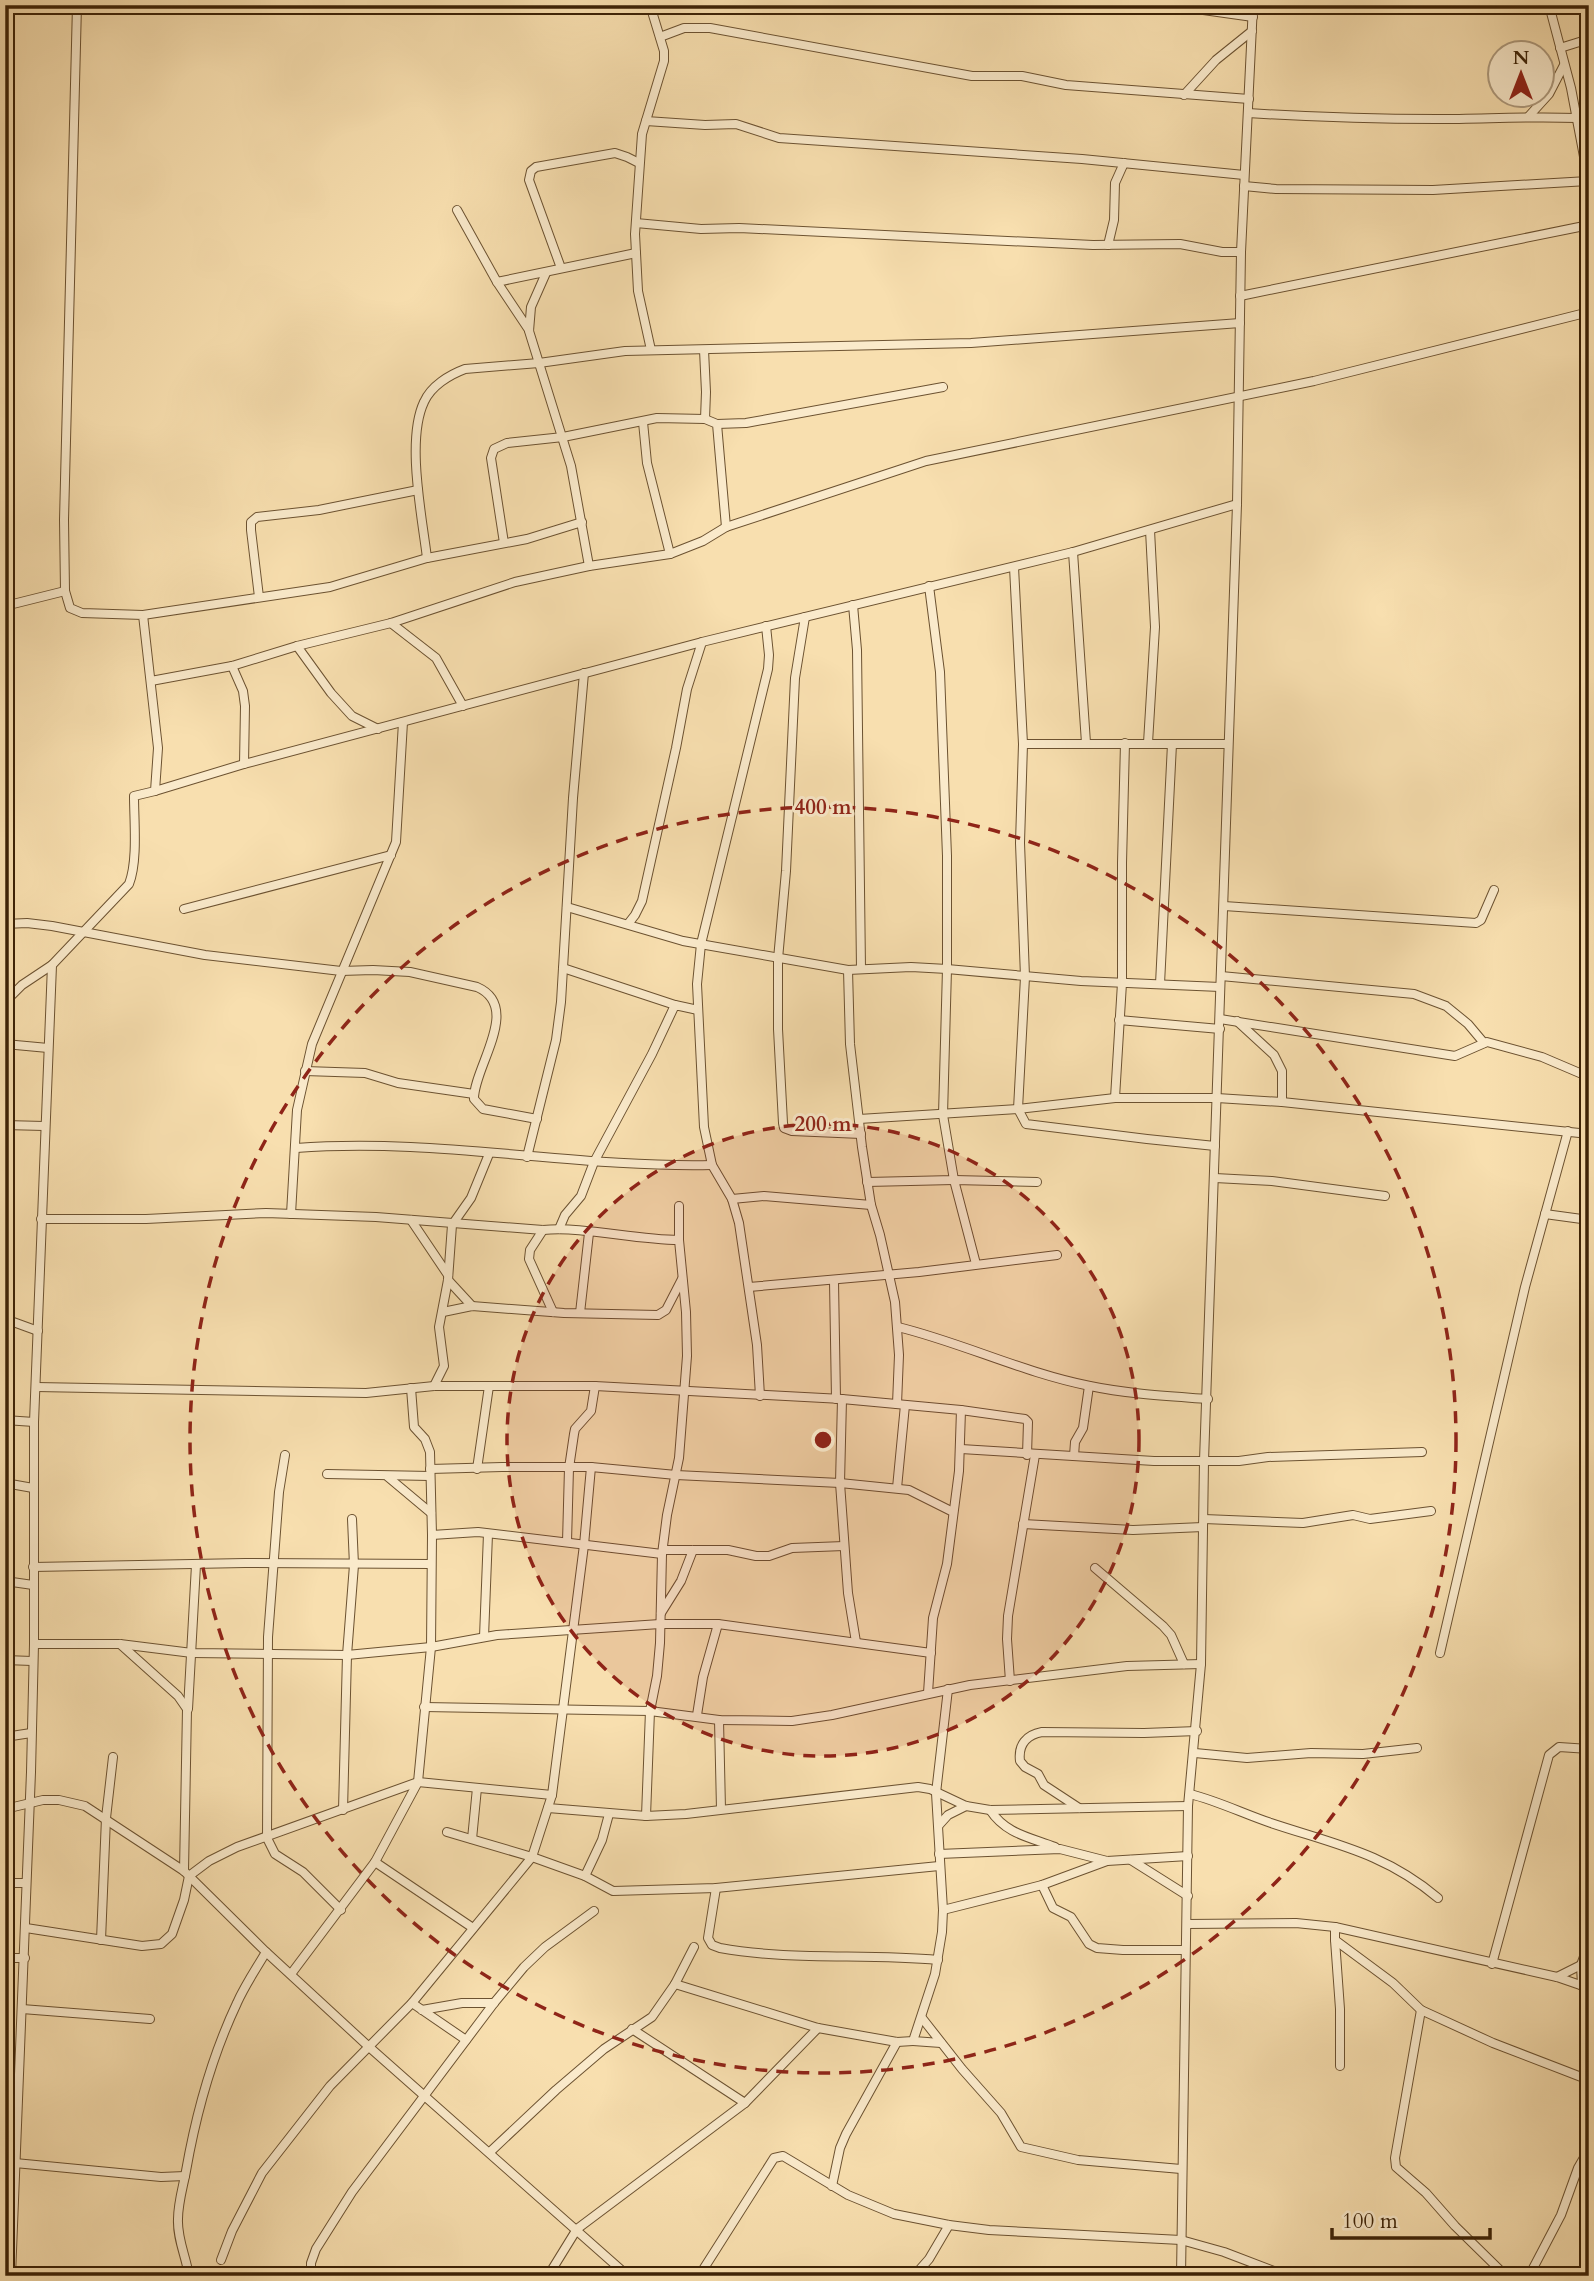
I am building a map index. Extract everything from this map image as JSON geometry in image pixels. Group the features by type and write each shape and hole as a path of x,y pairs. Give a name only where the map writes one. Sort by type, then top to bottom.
{"street":[{"path":"77,5 65,507 65,591 70,608 82,613 143,615 330,587 427,558 534,537 582,522"},
{"path":"650,5 664,51 663,70 646,121 639,163 636,253 638,291 651,350"},
{"path":"1078,5 1104,8 1132,5"},
{"path":"1168,5 1253,17"},
{"path":"1181,2276 1188,1806 1195,1753 1201,1664 1205,1461 1237,504 1241,252 1253,5"},
{"path":"1244,186 1276,190 1433,191 1589,182 1577,118 1549,5"},
{"path":"660,37 684,29 710,28 972,76 1022,76 1058,85 1249,99"},
{"path":"1184,95 1216,60 1252,31"},
{"path":"1560,48 1589,38"},
{"path":"1529,116 1549,94 1564,65"},
{"path":"1248,113 1325,118 1577,118"},
{"path":"646,121 736,124 779,138 1124,163 1244,175"},
{"path":"561,268 529,180 531,171 536,167 615,153 639,163"},
{"path":"1108,245 1114,220 1115,183 1124,163"},
{"path":"457,210 497,282 529,331 563,437 589,566"},
{"path":"636,222 701,229 739,228 1108,245 1180,244 1222,252 1241,252"},
{"path":"1240,296 1589,225"},
{"path":"497,282 636,253"},
{"path":"529,331 531,307 546,272"},
{"path":"151,681 232,666 297,646 391,623 515,582 589,566 670,554 703,541 726,527 926,461 1314,381 1589,312"},
{"path":"427,558 418,490 416,441 419,419 423,403 435,388 466,369 651,350 971,343 1240,323"},
{"path":"704,350 705,419"},
{"path":"504,543 491,458 494,449 507,443 563,437 657,418 705,419 717,424 746,423 943,387"},
{"path":"643,422 647,463 670,554"},
{"path":"717,424 726,527"},
{"path":"259,597 251,530 251,522 257,517 319,510 418,490"},
{"path":"5,1002 22,985 52,965 128,884 132,876 134,796 244,764 702,642 1073,552 1237,504"},
{"path":"1148,743 1155,627 1150,530"},
{"path":"1073,552 1086,743"},
{"path":"1014,567 1023,744 1020,843 1026,977 1018,1109 1026,1124 1215,1146"},
{"path":"929,586 940,672 947,856 943,1115 954,1180 976,1264"},
{"path":"5,606 65,591"},
{"path":"853,605 857,650 861,969"},
{"path":"143,615 158,748 155,791"},
{"path":"805,617 795,678 786,872 778,959 779,1070 784,1128 792,1131 861,1134"},
{"path":"391,623 436,658 463,706"},
{"path":"760,1396 749,1287 739,1223 732,1199 712,1165 702,1112 697,974 701,944 768,669 766,626"},
{"path":"628,923 642,901 687,689 702,642"},
{"path":"297,646 331,694 352,716 379,729"},
{"path":"232,666 243,691 245,706 244,764"},
{"path":"527,1157 557,1034 584,673"},
{"path":"291,1214 297,1110 312,1044 391,855 397,833 403,722"},
{"path":"1115,1098 1122,982 1125,743"},
{"path":"1023,744 1228,744"},
{"path":"1160,984 1172,744"},
{"path":"184,909 391,855"},
{"path":"1224,905 1476,923 1481,920 1494,890"},
{"path":"567,907 701,944 848,970 947,969 1026,977 1220,987"},
{"path":"5,924 27,922 183,952 341,971 410,972 485,991 494,1006 497,1020 494,1038 474,1094 476,1102 483,1109 537,1119"},
{"path":"9,2271 9,2219 15,2164 26,1928 25,1883 34,1644 34,1422 52,965"},
{"path":"563,968 698,1010"},
{"path":"848,970 850,1044 870,1205 890,1275 898,1327 901,1404 897,1488"},
{"path":"1221,976 1413,994 1446,1006 1468,1024 1484,1043"},
{"path":"559,1229 565,1215 580,1196 594,1162 652,1054 675,1004"},
{"path":"1220,1019 1455,1056 1484,1043 1510,1047 1589,1077"},
{"path":"1119,1020 1220,1029"},
{"path":"1237,1021 1274,1055 1282,1071 1282,1102"},
{"path":"5,1044 48,1048"},
{"path":"305,1071 365,1073 398,1083 474,1094"},
{"path":"859,1119 1018,1109 1115,1098 1217,1098 1282,1102 1589,1134"},
{"path":"5,1125 44,1126"},
{"path":"1440,1653 1525,1287 1568,1131"},
{"path":"296,1148 356,1145 645,1166 712,1165"},
{"path":"434,1386 444,1366 438,1334 448,1277 452,1225 471,1198 489,1154"},
{"path":"1214,1178 1272,1181 1385,1196"},
{"path":"867,1182 1037,1182"},
{"path":"732,1199 764,1196 870,1205"},
{"path":"646,1816 650,1711 657,1676 662,1552 682,1434 687,1333 679,1240 679,1206"},
{"path":"41,1219 291,1214 559,1229 679,1240"},
{"path":"1545,1214 1589,1220"},
{"path":"411,1220 448,1277 472,1306"},
{"path":"543,1230 530,1250 529,1259 553,1312"},
{"path":"580,1313 589,1233"},
{"path":"749,1287 834,1281 1057,1255"},
{"path":"443,1312 472,1306 652,1316 663,1314 682,1279"},
{"path":"834,1281 840,1483 848,1593 856,1642"},
{"path":"5,1320 38,1331"},
{"path":"898,1327 927,1334 984,1356 1089,1386 1141,1394 1208,1399"},
{"path":"36,1387 366,1393 434,1386 595,1386 839,1399 961,1410 1025,1419 1028,1422 1031,1455 1008,1616 1010,1681"},
{"path":"477,1469 489,1386"},
{"path":"567,1542 569,1468 575,1429 591,1411 595,1386"},
{"path":"1074,1456 1075,1442 1083,1429 1089,1386"},
{"path":"291,1974 376,1862 418,1782 431,1647 432,1535 427,1442 414,1427 411,1388"},
{"path":"928,1693 933,1618 947,1564 961,1450 961,1410"},
{"path":"5,1420 34,1422"},
{"path":"961,1450 1154,1461 1422,1452"},
{"path":"285,1455 279,1492 267,1653 267,1838 275,1854 303,1872 341,1910"},
{"path":"327,1474 388,1477 502,1467 591,1468 840,1483 897,1488 917,1493 953,1513"},
{"path":"221,2260 232,2231 262,2174 330,2087 412,2003 531,1857 551,1795 584,1545 591,1468"},
{"path":"388,1477 431,1513"},
{"path":"5,1483 33,1488"},
{"path":"1023,1524 1133,1530 1204,1523 1303,1523 1353,1515 1370,1519 1431,1511"},
{"path":"344,1810 348,1655 354,1565 352,1520"},
{"path":"432,1535 459,1532 662,1552 728,1550 756,1556 769,1556 792,1548 844,1546"},
{"path":"484,1637 488,1534"},
{"path":"660,1614 681,1581 693,1550"},
{"path":"33,1567 274,1563 431,1564"},
{"path":"26,1928 142,1946 161,1944 172,1934 184,1900 187,1874 187,1709 196,1565"},
{"path":"1095,1568 1163,1626 1171,1635 1184,1664"},
{"path":"5,1581 33,1585"},
{"path":"34,1644 120,1644 192,1653 348,1655 431,1647 484,1637 660,1624 718,1624 931,1653"},
{"path":"697,1715 703,1677 718,1624"},
{"path":"120,1644 178,1696 187,1709"},
{"path":"5,1660 32,1661"},
{"path":"424,1707 650,1711 697,1715 719,1720 792,1721 887,1704 948,1689 1127,1666 1201,1664"},
{"path":"913,2041 938,1960 943,1910 936,1793 948,1689"},
{"path":"719,1720 721,1809"},
{"path":"1081,1809 1044,1785 1038,1774 1020,1761 1024,1742 1032,1734 1197,1731"},
{"path":"5,1737 31,1733"},
{"path":"1492,1964 1549,1755 1559,1747 1589,1749"},
{"path":"1195,1753 1247,1758 1311,1753 1363,1754 1417,1748"},
{"path":"101,1940 106,1818 113,1757"},
{"path":"187,1874 217,1856 418,1782 551,1795"},
{"path":"548,1808 646,1816 805,1801 907,1787 925,1787 966,1806 990,1810 1188,1806"},
{"path":"472,1839 477,1788"},
{"path":"1190,1794 1366,1853 1410,1877 1437,1898"},
{"path":"5,1809 60,1800 85,1806 187,1874 266,1952 368,2046 628,2275"},
{"path":"939,1825 948,1815 966,1806"},
{"path":"990,1810 998,1822 1008,1829 1060,1849 1107,1861 1188,1856"},
{"path":"585,1876 602,1840 608,1814"},
{"path":"447,1832 585,1876 613,1891 716,1888 939,1866"},
{"path":"939,1854 1060,1849"},
{"path":"1131,1860 1188,1896"},
{"path":"943,1910 1042,1885 1107,1861"},
{"path":"376,1862 473,1928"},
{"path":"5,1882 25,1883"},
{"path":"1042,1885 1053,1908 1071,1917 1085,1940 1097,1948 1185,1950"},
{"path":"716,1888 708,1938 712,1945 720,1948 777,1954 881,1955 938,1960"},
{"path":"311,2276 311,2263 316,2249 352,2192 494,2003 531,1960 594,1911"},
{"path":"1187,1924 1306,1924 1335,1927 1557,1977 1585,1987 1581,1965 1589,1943"},
{"path":"1335,1927 1340,2066"},
{"path":"1335,1940 1393,1983 1421,2010 1493,2043 1589,2080"},
{"path":"491,2152 604,2049 657,2012 694,1947"},
{"path":"189,2276 186,2254 179,2240 178,2218 190,2144 209,2072 238,2001 266,1952"},
{"path":"5,1958 25,1958"},
{"path":"1557,1977 1581,1965"},
{"path":"675,1984 818,2028 897,2042 941,2043"},
{"path":"412,2003 466,2040"},
{"path":"422,2010 462,2003 494,2003"},
{"path":"22,2009 150,2019"},
{"path":"1421,2010 1395,2158 1396,2167 1426,2193 1506,2276"},
{"path":"922,2018 989,2101 1002,2113 1021,2147 1078,2160 1181,2169"},
{"path":"548,2276 577,2229 745,2103 818,2028"},
{"path":"632,2029 745,2103"},
{"path":"832,2186 840,2148 846,2134 897,2042"},
{"path":"1529,2276 1561,2214 1578,2168 1589,2149"},
{"path":"699,2276 774,2158 783,2156 870,2206 894,2214 1000,2231 1181,2239 1287,2276"},
{"path":"15,2164 160,2177 185,2176"},
{"path":"914,2276 929,2259 950,2225"}]}
